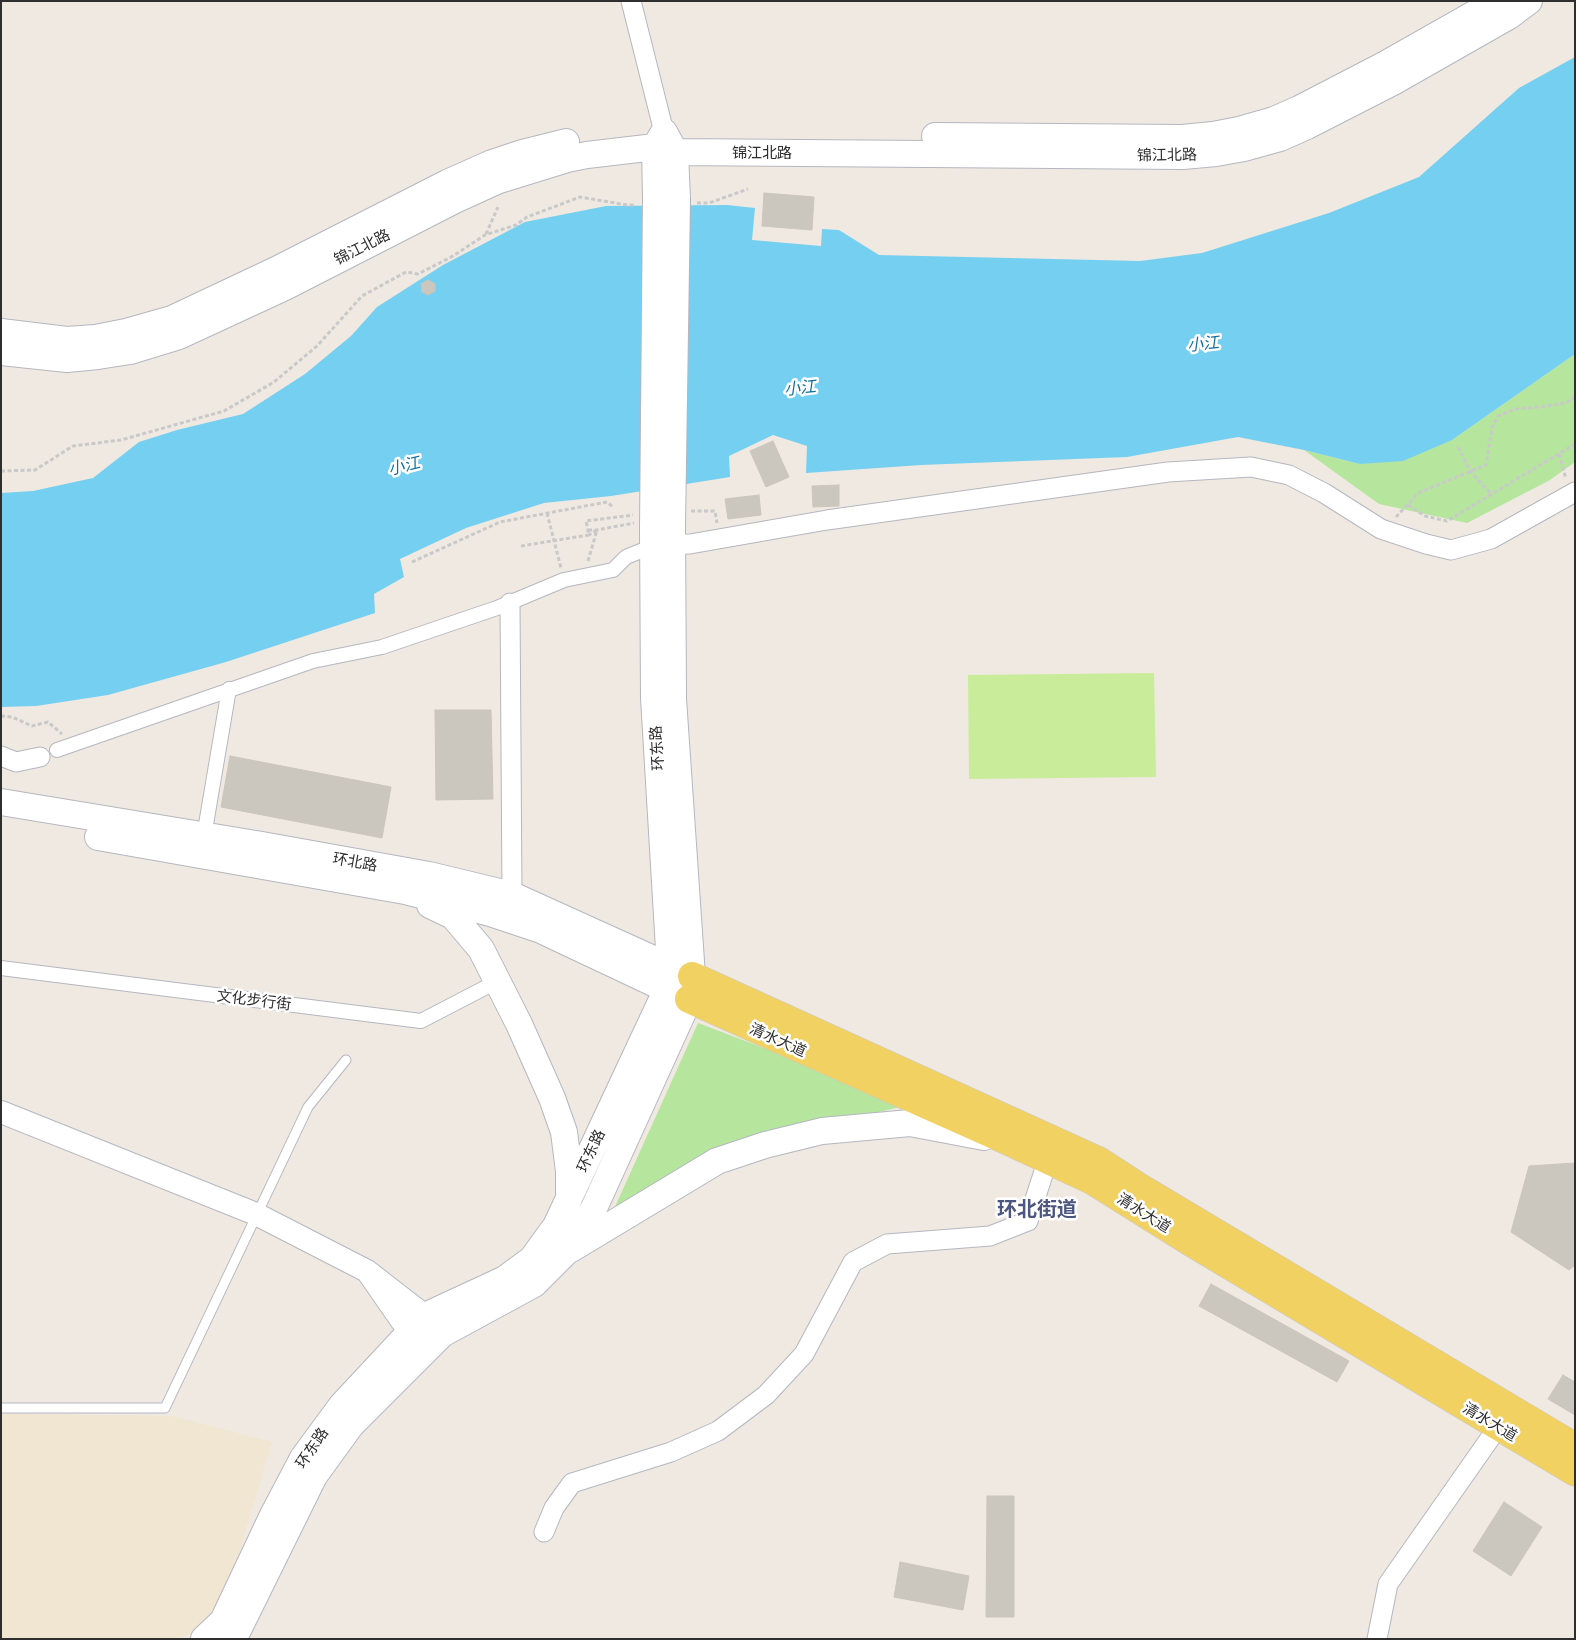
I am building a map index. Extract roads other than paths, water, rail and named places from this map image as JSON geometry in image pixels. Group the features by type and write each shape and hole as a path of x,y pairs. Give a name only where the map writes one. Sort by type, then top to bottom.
{"main road":[{"name":"锦江北路","path":"1,352 67,359 130,351 170,339 285,287 499,180 567,159 664,144 684,134 1182,138 1239,130 1274,120 1299,108 1384,65 1497,1"},
{"name":"锦江北路","path":"1,332 67,340 126,332 172,319 267,274 447,183 492,163 522,153 583,138 664,144 1183,156 1244,148 1280,138 1307,126 1509,16 1529,1"},
{"path":"664,144 667,201 659,527 673,699 680,983"},
{"name":"环北路","path":"1,802 429,875 512,895 680,983"},
{"name":"环北路","path":"1,820 405,891 490,913 541,930 680,983"},
{"path":"405,891 453,916 481,949 519,1024 564,1132 569,1171 569,1198"},
{"name":"清水大道","path":"680,983 1093,1181 1192,1243 1575,1472"},
{"name":"清水大道","path":"680,983 1099,1160 1139,1187 1575,1447"},
{"name":"环东路","path":"204,1639 223,1621 302,1458 342,1405 426,1333 532,1259 556,1226 680,983"},
{"name":"环东路","path":"230,1639 238,1630 314,1476 351,1425 426,1333 534,1284 566,1252 594,1208 680,983"},
{"path":"566,1252 717,1161 765,1145 822,1131 910,1122 1010,1142"}],"street":[{"path":"631,1 664,144"},
{"path":"1,756 16,762 48,753 313,661 382,647 510,603 564,580 613,570 659,527 690,544 836,518 1168,472 1251,467 1289,475 1381,529 1451,550 1491,539 1570,486"},
{"path":"510,603 512,895"},
{"path":"204,836 229,689"},
{"name":"文化步行街","path":"1,968 421,1022 498,981"},
{"path":"1,1112 256,1214 368,1271 426,1333"},
{"path":"544,1532 554,1508 572,1483 671,1452 718,1431 766,1395 804,1354 853,1262 887,1244 990,1236 1028,1221 1048,1159"},
{"path":"1377,1639 1388,1584 1498,1427"}],"lane":[{"path":"1,1408 165,1408 308,1107 346,1060"}],"water":[{"name":"小江","path":"1575,57 1575,354 1452,440 1403,461 1360,464 1304,450 1238,437 1127,457 921,465 806,473 807,446 773,435 729,456 730,477 611,496 544,503 466,528 400,559 404,577 374,594 375,613 226,662 108,695 36,706 1,707 1,493 33,491 93,478 139,442 177,430 243,414 305,374 351,336 377,307 443,265 525,222 606,206 727,205 755,208 752,240 821,246 822,229 839,230 879,255 1140,261 1202,253 1329,213 1419,177 1519,88"}],"district":[{"name":"环北街道","path":"1037,1209"}]}
